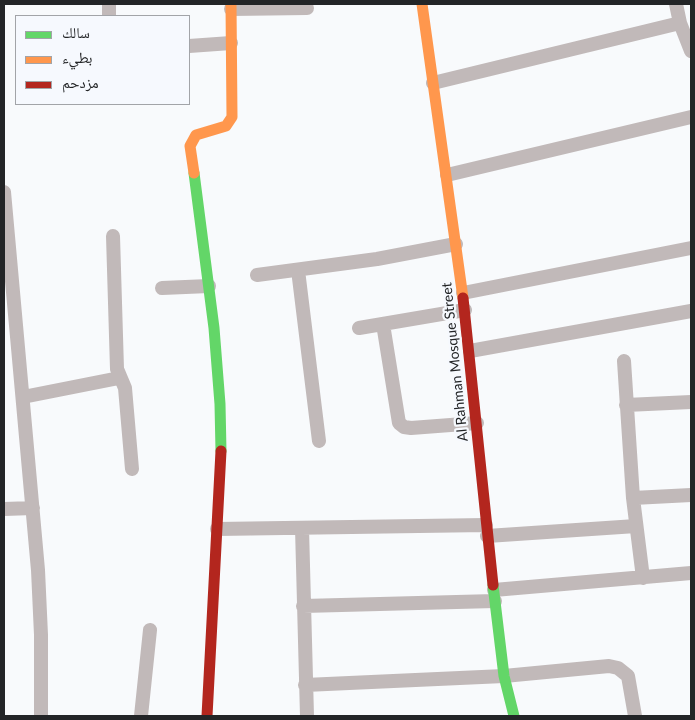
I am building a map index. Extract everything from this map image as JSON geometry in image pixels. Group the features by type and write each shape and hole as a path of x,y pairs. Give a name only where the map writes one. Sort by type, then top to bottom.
{"street":[{"name":"Al Rahman Mosque Street","path":"422,4 463,293 504,676 514,716"},
{"path":"676,4 680,23 691,51"},
{"path":"207,716 221,442 220,404 209,286 190,146 196,135 226,126 232,117 231,6 307,8"},
{"path":"433,82 680,23"},
{"path":"190,46 231,43"},
{"path":"447,175 691,117"},
{"path":"4,192 33,508 41,635 41,716"},
{"path":"113,236 115,271 113,292 117,369 125,388 132,469"},
{"path":"256,275 377,259 456,244"},
{"path":"463,293 691,248"},
{"path":"298,270 319,441"},
{"path":"162,288 209,286"},
{"path":"359,328 465,310"},
{"path":"470,351 691,310"},
{"path":"383,324 399,423 404,427 411,428 477,423"},
{"path":"624,361 633,498 643,578"},
{"path":"24,397 120,378"},
{"path":"626,404 691,402"},
{"path":"633,498 691,495"},
{"path":"4,510 33,508"},
{"path":"217,529 302,528 487,531 636,526"},
{"path":"302,528 307,716"},
{"path":"303,606 495,595 691,573"},
{"path":"141,716 150,630"},
{"path":"305,685 504,676 609,666 618,668 628,676 635,716"}],"traffic: fast":[{"path":"194,173 214,328 220,404 221,451"},
{"path":"493,585 504,676 514,716"}],"traffic: slow":[{"path":"194,173 190,146 196,135 226,126 232,117 231,4"},
{"path":"422,4 463,298"}],"traffic: jam":[{"path":"463,298 493,585"},
{"path":"207,716 221,451"}]}
